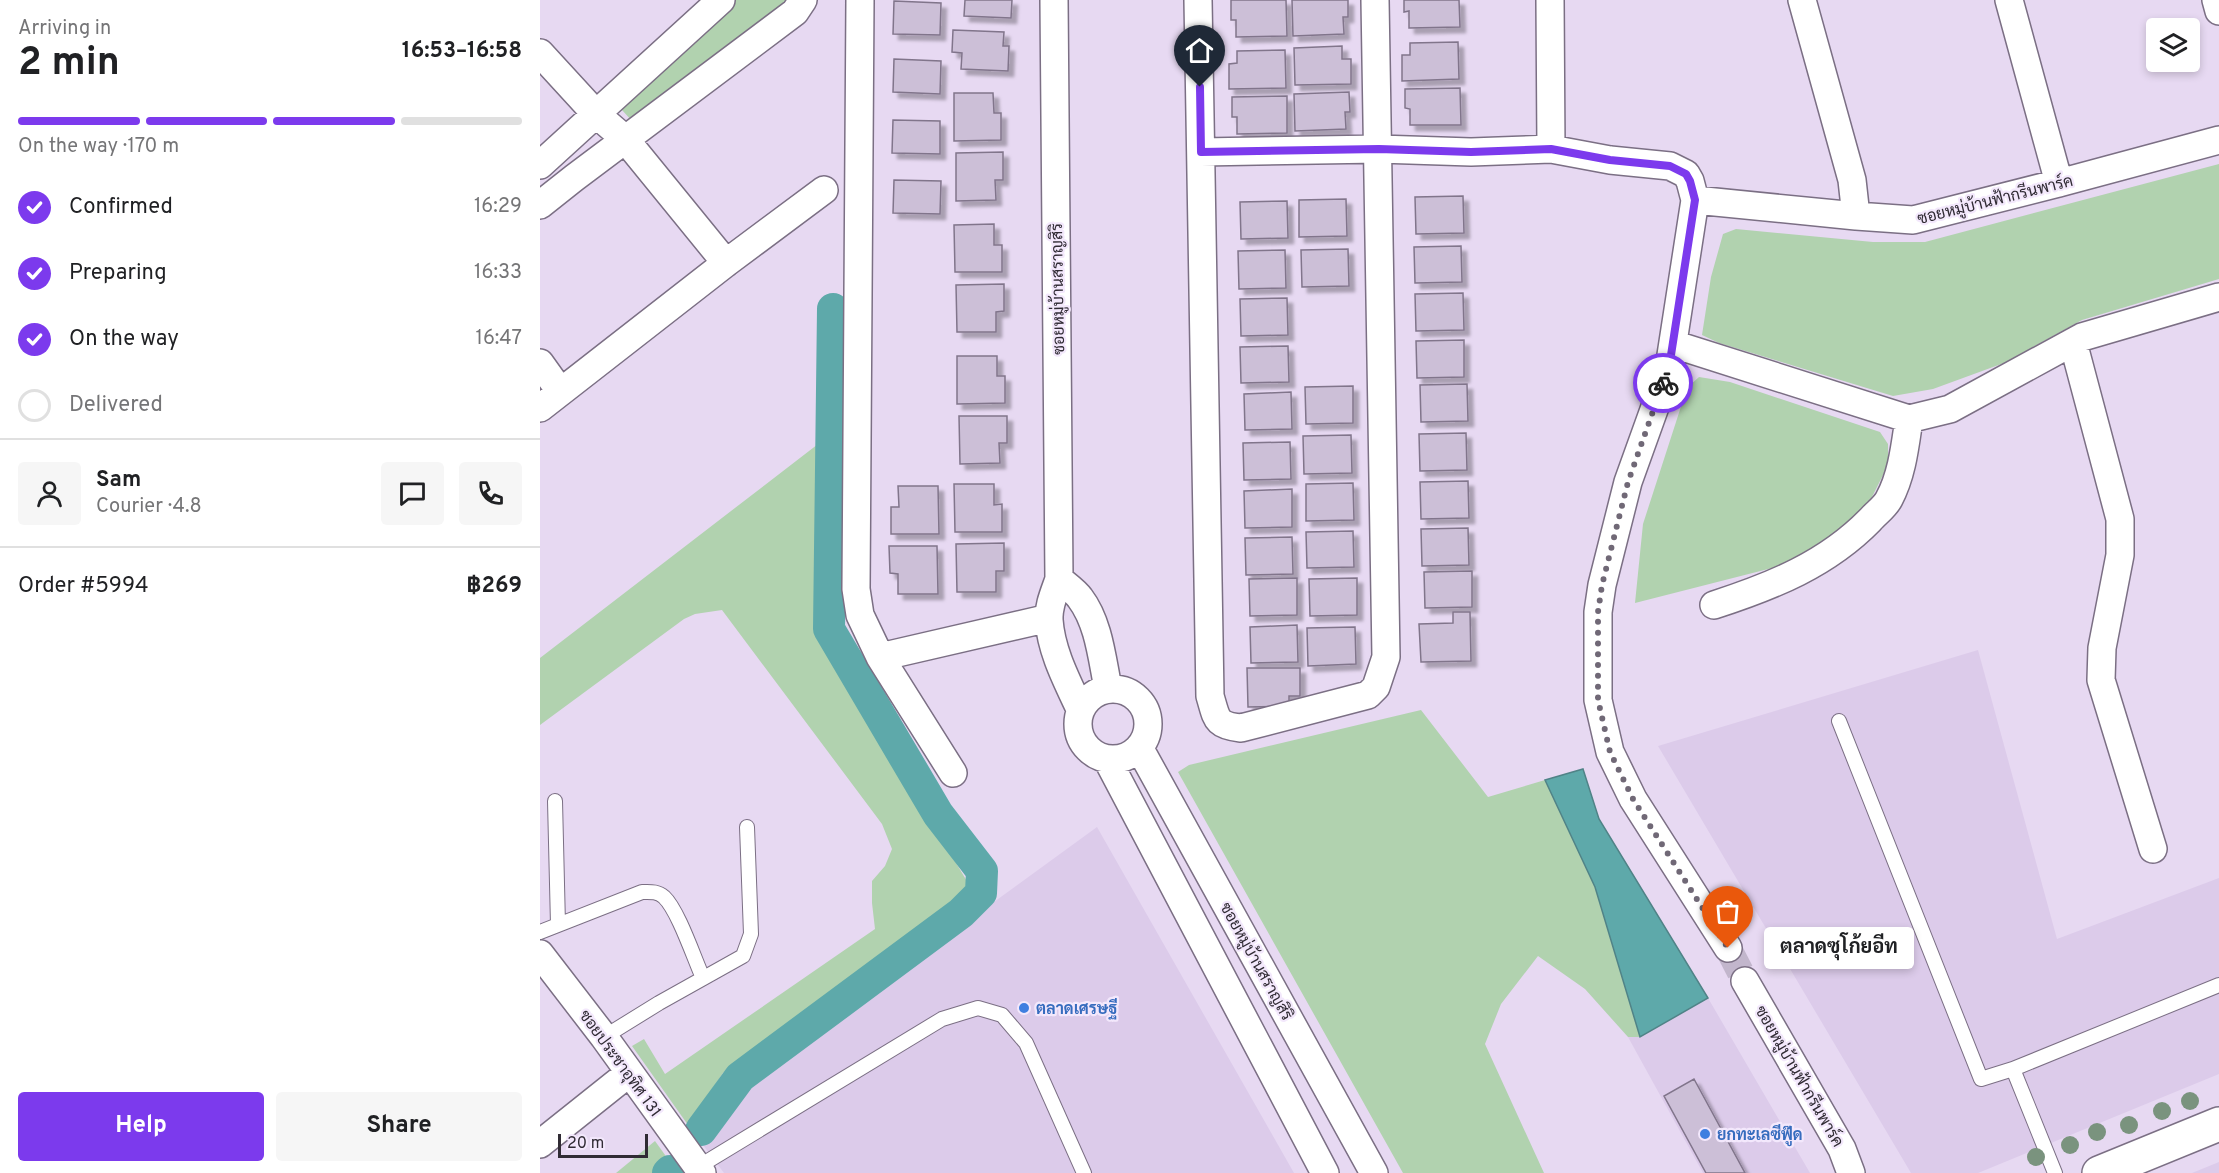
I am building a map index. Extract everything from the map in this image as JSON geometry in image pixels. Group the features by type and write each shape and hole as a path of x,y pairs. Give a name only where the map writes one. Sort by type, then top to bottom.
{"main road":[{"path":"2099,1173 2219,1124"}],"street":[{"path":"540,165 721,0"},
{"path":"540,205 795,12 803,0"},
{"path":"861,0 856,590 860,615 880,657 953,773"},
{"name":"ซอยหมู่บ้านสราญสิริ","path":"1054,0 1059,579 1049,618 1062,670 1080,709 1078,729 1081,739 1096,755 1107,759 1325,1173"},
{"path":"1198,0 1210,696 1216,718 1225,726 1241,728 1368,695 1376,687 1386,657 1375,0"},
{"path":"1550,0 1551,149"},
{"path":"1802,0 1852,180 1856,216"},
{"path":"2009,0 2059,183"},
{"path":"2216,0 2219,11"},
{"path":"540,53 596,114 625,139 726,263"},
{"name":"ซอยหมู่บ้านฟ้ากรีนพาร์ค","path":"1695,200 1913,220 2219,140"},
{"path":"1201,152 1379,149 1471,152 1551,149 1610,160 1670,166 1686,174 1695,200 1669,368 1628,482 1602,585 1598,612 1598,700 1610,752 1633,799 1728,948"},
{"path":"540,363 550,399 824,190"},
{"path":"1673,344 1909,419 1950,409 2082,337 2219,297"},
{"path":"2073,342 2120,519 2120,555 2102,648 2101,680 2154,849"},
{"path":"1714,605 1752,593 1801,571 1850,540 1888,501 1902,464 1909,419"},
{"path":"1059,579 1080,597 1090,615 1099,641 1108,688"},
{"path":"880,657 1049,618"},
{"path":"1080,709 1089,698 1108,688 1130,693 1139,699 1145,709 1148,730 1140,749 1129,756 1107,759"},
{"name":"ซอยหมู่บ้านสราญสิริ","path":"1140,749 1374,1173"},
{"name":"ซอยประชาอุทิศ 131","path":"540,954 604,1037 700,1170"},
{"name":"ซอยหมู่บ้านฟ้ากรีนพาร์ค","path":"1745,981 1842,1149 1851,1173"},
{"path":"540,1144 629,1073"}],"lane":[{"path":"1839,721 1981,1079 2219,985"},
{"path":"555,801 558,925"},
{"path":"604,1037 742,956 751,934 747,827"},
{"path":"540,932 642,892 654,891 663,896 672,908 703,978"},
{"path":"700,1170 942,1019 978,1008 1002,1015 1026,1043 1084,1173"},
{"path":"2013,1068 2055,1173"}],"shaded area":[{"path":"736,0 791,0 632,121 622,110 626,102"},
{"path":"2219,164 2219,279 2082,320 2004,363 1933,389 1893,396 1719,343 1702,335 1711,277 1723,234 1736,229 1873,242 1925,242"},
{"path":"1699,377 1730,382 1880,432 1888,444 1888,465 1872,497 1842,530 1808,559 1635,603 1643,524 1687,388"},
{"path":"822,441 819,478 819,625 858,699 971,888 723,1073 688,1125 632,1046 644,1039 665,1074 875,929 872,881 885,866 892,849 882,824 722,610 695,614 684,619 540,725 540,658"},
{"path":"1978,650 2057,939 2219,878 2219,1074 1978,1173 1911,1173 1658,746"},
{"path":"1421,710 1488,797 1545,780 1595,887 1640,1037 1628,1037 1585,989 1538,956 1501,1004 1485,1044 1544,1173 1403,1173 1178,772 1189,765"},
{"path":"1583,769 1599,819 1708,998 1640,1037 1595,887 1545,780"},
{"name":"ตลาดเศรษฐี","path":"1097,827 1294,1173 724,1173 688,1125"},
{"path":"1708,998 1810,1173 1703,1173 1628,1037 1640,1037"},
{"path":"655,1141 678,1173 616,1173"},
{"path":"2219,1162 2219,1173 2192,1173"}],"building":[{"path":"965,0 1012,0 1011,18 964,16"},
{"path":"1231,0 1286,0 1287,36 1236,37 1236,20 1231,20"},
{"path":"1292,0 1348,0 1348,17 1343,17 1344,34 1293,36"},
{"path":"1404,0 1459,0 1460,27 1409,28 1409,11 1404,12"},
{"path":"894,1 941,3 940,35 893,34"},
{"path":"953,30 1004,32 1003,46 1009,46 1008,71 961,69 962,53 952,52"},
{"path":"1458,42 1459,79 1402,81 1402,55 1410,55 1410,43"},
{"path":"1342,46 1342,59 1351,59 1351,84 1295,85 1294,48"},
{"path":"1285,50 1286,88 1229,89 1229,64 1237,63 1237,51"},
{"path":"894,59 941,61 940,94 893,92"},
{"path":"1460,88 1461,125 1410,125 1410,109 1405,108 1405,89"},
{"path":"1349,92 1350,112 1345,112 1346,129 1295,131 1294,94"},
{"path":"954,93 993,93 994,113 1001,113 1001,140 954,141"},
{"path":"1287,96 1287,133 1237,134 1237,117 1232,117 1232,97"},
{"path":"893,120 940,121 940,154 892,153"},
{"path":"1003,152 1003,180 995,180 996,200 956,201 956,153"},
{"path":"894,180 941,181 940,214 893,213"},
{"path":"1463,196 1464,233 1416,234 1415,197"},
{"path":"1346,199 1347,236 1299,237 1299,200"},
{"path":"1287,201 1288,238 1241,239 1240,202"},
{"path":"994,224 994,245 1002,245 1002,272 955,272 954,225"},
{"path":"1461,246 1462,282 1415,283 1414,247"},
{"path":"1348,249 1349,286 1302,287 1301,250"},
{"path":"1285,250 1286,288 1239,289 1238,251"},
{"path":"1004,284 1004,311 996,312 996,332 957,332 956,285"},
{"path":"1463,293 1464,330 1416,331 1415,294"},
{"path":"1287,298 1288,335 1241,336 1240,299"},
{"path":"1464,340 1464,377 1417,378 1416,341"},
{"path":"1288,346 1289,382 1241,383 1240,347"},
{"path":"957,356 997,356 997,376 1005,376 1005,403 957,404"},
{"path":"1467,384 1468,421 1421,422 1420,385"},
{"path":"1353,386 1353,423 1306,424 1305,387"},
{"path":"1291,392 1292,429 1245,430 1244,394"},
{"path":"959,416 1007,416 1007,443 999,443 1000,463 960,464"},
{"path":"1466,433 1467,470 1420,471 1419,434"},
{"path":"1351,435 1352,473 1304,474 1303,436"},
{"path":"1290,442 1291,479 1244,480 1243,443"},
{"path":"1468,481 1469,518 1421,519 1420,482"},
{"path":"1353,483 1354,520 1306,521 1306,484"},
{"path":"954,484 994,484 994,505 1002,504 1002,532 955,532"},
{"path":"898,486 938,486 939,534 891,534 891,507 899,507"},
{"path":"1292,489 1292,527 1245,528 1244,491"},
{"path":"1468,528 1469,565 1422,566 1421,529"},
{"path":"1353,531 1354,567 1307,568 1306,532"},
{"path":"1292,537 1293,574 1246,575 1245,538"},
{"path":"1004,543 1004,571 996,571 996,592 957,592 956,544"},
{"path":"889,546 937,546 938,594 898,594 898,574 890,573"},
{"path":"1472,571 1472,607 1425,608 1424,572"},
{"path":"1297,578 1297,615 1250,616 1249,579"},
{"path":"1357,578 1357,615 1310,616 1309,579"},
{"path":"1453,612 1470,612 1471,661 1421,662 1419,624 1453,623"},
{"path":"1297,625 1298,662 1251,663 1250,627"},
{"path":"1355,627 1356,664 1308,666 1307,628"},
{"path":"1247,668 1300,668 1300,696 1289,696 1289,706 1248,707"},
{"name":"ยกทะเลซีฟู๊ด","path":"1694,1079 1745,1173 1706,1173 1664,1096"}],"waterway":[{"path":"701,1130 740,1077 961,913 981,893 982,871 938,814 829,629 833,309"}],"tunnel":[{"path":"1728,948 1745,981"}],"way so far":[{"path":"1663,383 1628,482 1602,585 1598,612 1598,700 1610,752 1633,799 1728,948"}],"place":[{"name":"ตลาดซุโก้ยอีท","path":"1728,948"},
{"name":"ตลาดเศรษฐี","path":"1024,1008"},
{"name":"ยกทะเลซีฟู๊ด","path":"1705,1134"}],"route":[{"path":"1200,87 1201,152 1379,149 1471,152 1551,149 1610,160 1660,164 1686,174 1695,200 1669,368 1663,383"}]}
